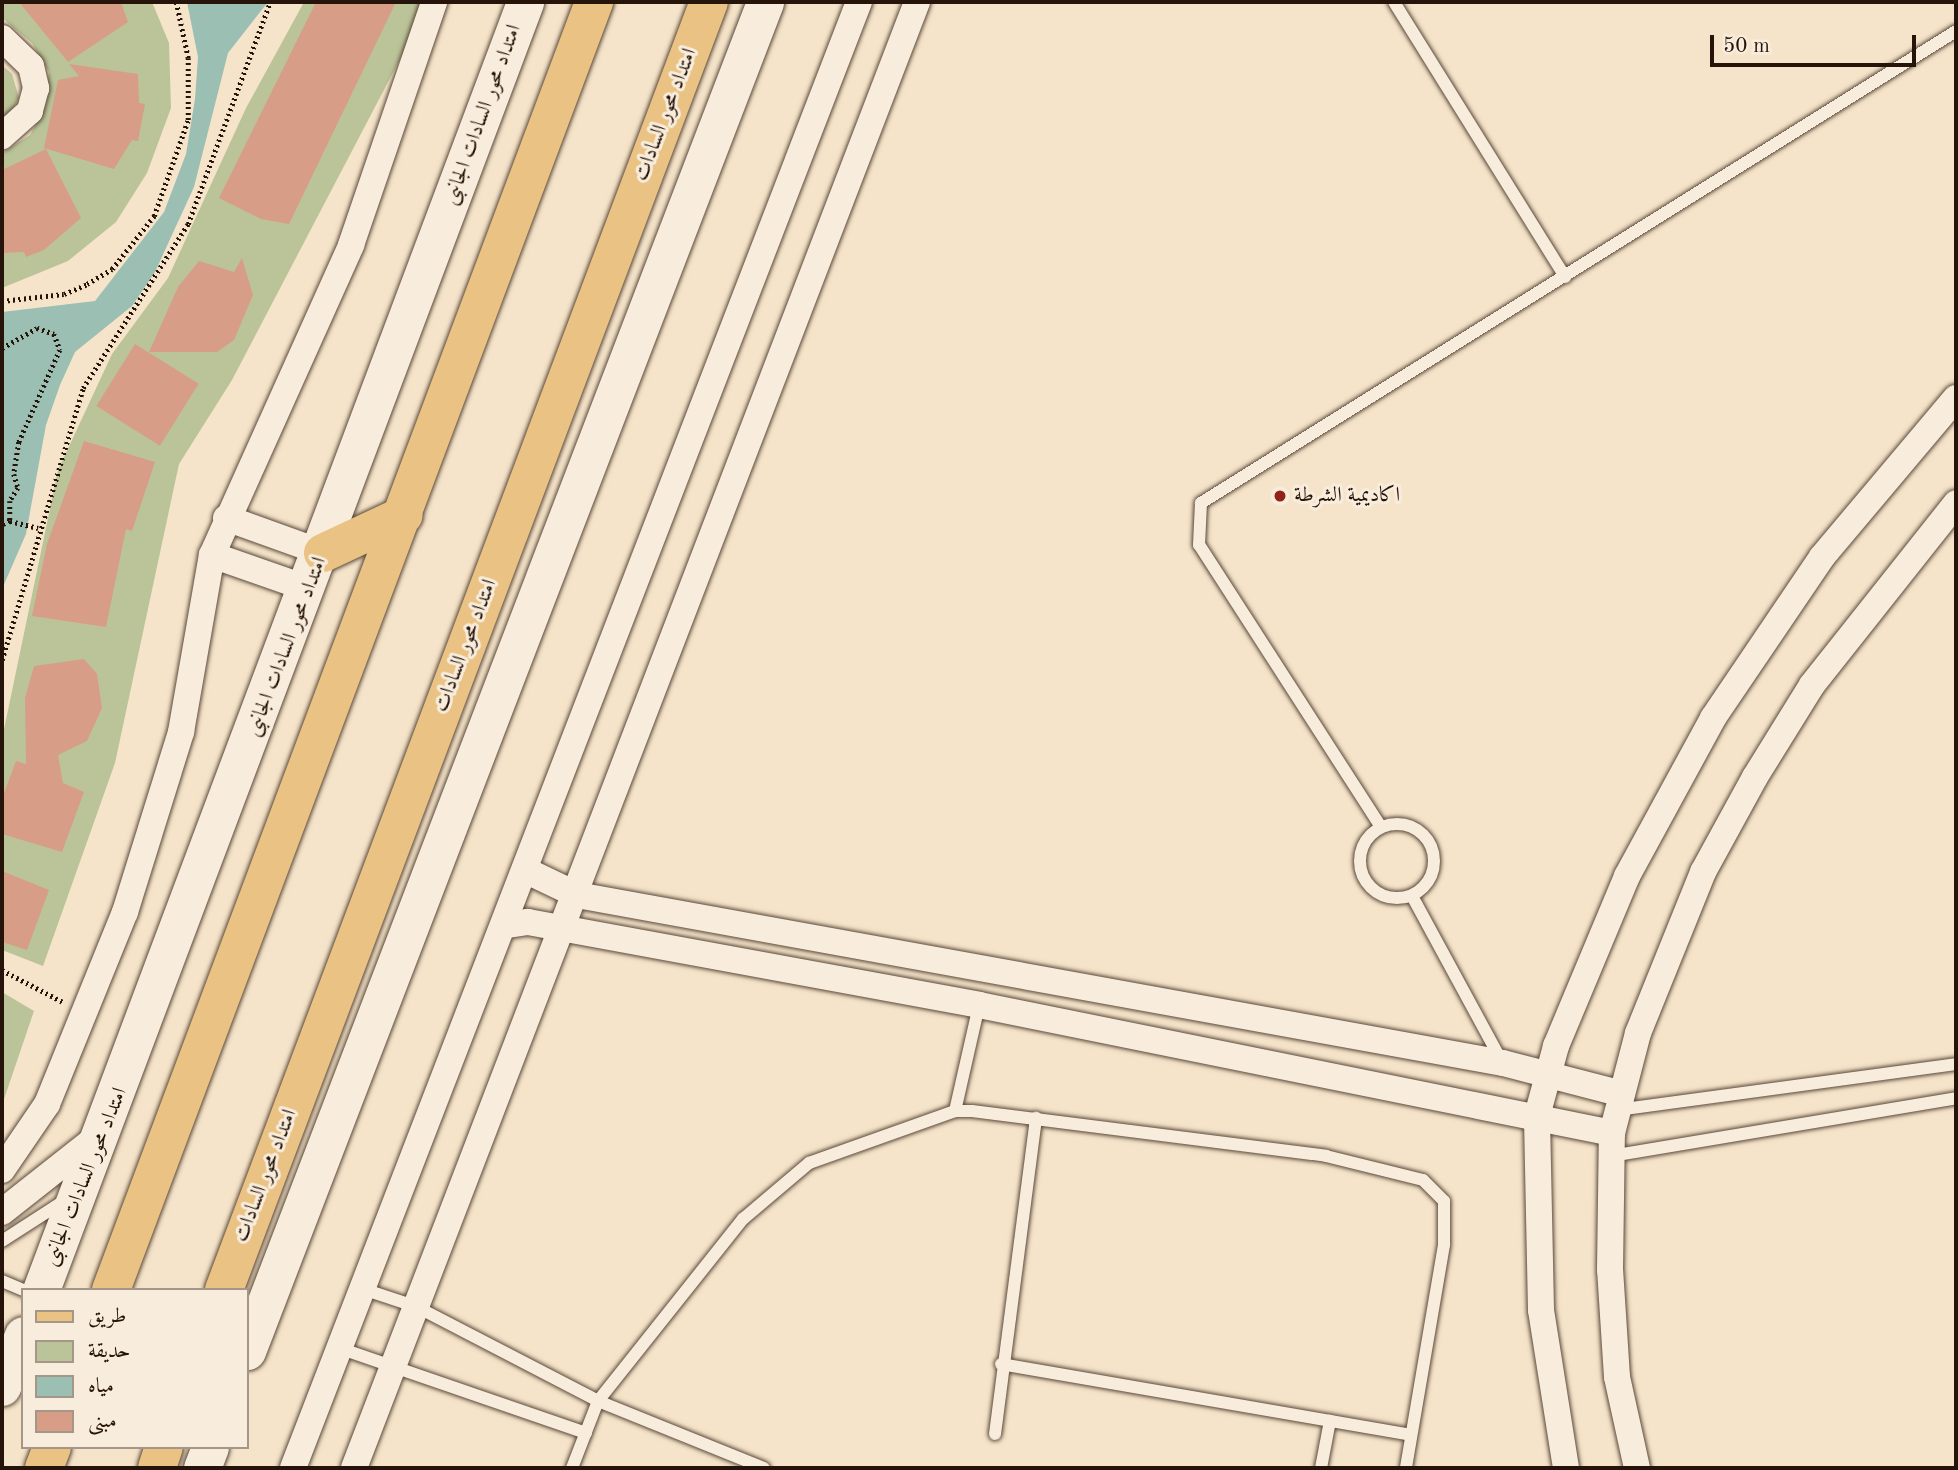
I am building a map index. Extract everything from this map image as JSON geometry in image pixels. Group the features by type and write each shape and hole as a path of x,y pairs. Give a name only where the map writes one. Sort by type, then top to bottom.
{"main road":[{"path":"112,1288 404,515 594,2"},
{"name":"امتداد محور السادات","path":"225,1288 709,2"},
{"path":"323,553 404,515"},
{"path":"44,1468 51,1449"},
{"path":"157,1468 163,1449"}],"street":[{"path":"2,1170 47,1104 85,1013 166,789 212,555 226,518 346,257 434,2"},
{"name":"امتداد محور السادات الجانبى","path":"42,1288 106,1129 323,553 525,2"},
{"path":"248,1348 765,2"},
{"path":"293,1468 366,1290 508,925 859,2"},
{"path":"354,1468 565,931 918,2"},
{"path":"2,38 31,66 36,88 30,111 2,136"},
{"path":"1566,1468 1541,1310 1537,1116 1546,1075 1628,876 1713,718 1822,557 1956,398"},
{"path":"1637,1468 1613,1340 1615,1123 1669,950 1755,777 1812,685 1956,503"},
{"path":"226,518 323,553"},
{"path":"212,555 309,589"},
{"path":"527,871 577,895 1503,1063 1546,1075 1615,1123"},
{"path":"508,925 565,931 978,1005 1537,1116 1615,1123"},
{"path":"2,1212 106,1129"},
{"path":"2,1387 21,1340"},
{"path":"202,1468 209,1449"}],"lane":[{"path":"1394,2 1565,276"},
{"path":"1381,827 1199,545 1196,517 1212,494 1956,31"},
{"path":"1381,827 1413,827 1427,838 1433,870 1412,896 1380,895 1359,869 1360,852 1381,827"},
{"path":"1412,896 1503,1063"},
{"path":"955,1111 978,1005"},
{"path":"1615,1123 1956,1064"},
{"path":"1615,1123 1956,1098"},
{"path":"572,1468 598,1401 743,1219 809,1164 955,1111 1036,1118 1326,1156 1423,1180 1444,1201 1444,1245 1406,1468"},
{"path":"995,1434 1036,1118"},
{"path":"2,1241 82,1189"},
{"path":"2,1280 21,1289"},
{"path":"366,1290 417,1307 598,1401 764,1468"},
{"path":"342,1349 586,1433"},
{"path":"1002,1364 1411,1435"},
{"path":"1321,1468 1330,1421"}],"path":[{"path":"2,301 64,294 87,284 112,269 154,216 188,120 188,58 176,2"},
{"path":"2,660 38,528 83,388 188,224 270,2"},
{"path":"2,348 37,328 54,334 60,351 19,442 10,522"},
{"path":"2,525 10,522 38,528"},
{"path":"2,970 85,1013"}],"green space":[{"path":"2,2 152,2 169,43 171,108 147,173 116,222 68,261 2,288 2,153 30,135 44,109 49,72 32,43 2,18"},
{"path":"304,2 430,2 232,380 179,464 115,763 43,966 2,950 2,739 58,470 112,354 168,278 246,108"},
{"path":"2,65 12,74 19,98 2,127"},
{"path":"2,992 34,1011 2,1105"}],"water":[{"path":"187,2 268,2 228,53 194,187 155,272 132,306 75,352 60,385 46,425 26,534 2,589 2,312 95,301 164,212 186,154 195,99 198,57"}],"building":[{"path":"19,2 121,2 128,22 68,62"},
{"path":"316,2 396,2 289,224 261,219 219,198"},
{"path":"69,64 138,74 139,103 145,104 138,141 132,140 114,169 44,148 58,80 79,76"},
{"path":"46,149 81,218 44,250 26,257 24,252 2,253 2,170"},
{"path":"242,258 253,295 234,340 217,352 149,352 178,287 199,261 234,272"},
{"path":"135,344 199,384 160,446 96,406"},
{"path":"84,441 155,462 132,531 126,529 106,627 32,616 47,544"},
{"path":"84,659 97,674 102,708 87,741 58,755 63,783 84,792 62,852 2,834 2,799 16,761 26,764 25,698 34,666"},
{"path":"2,871 49,890 27,950 2,942"}],"place":[{"name":"اكاديمية الشرطة","path":"1280,496"}]}
